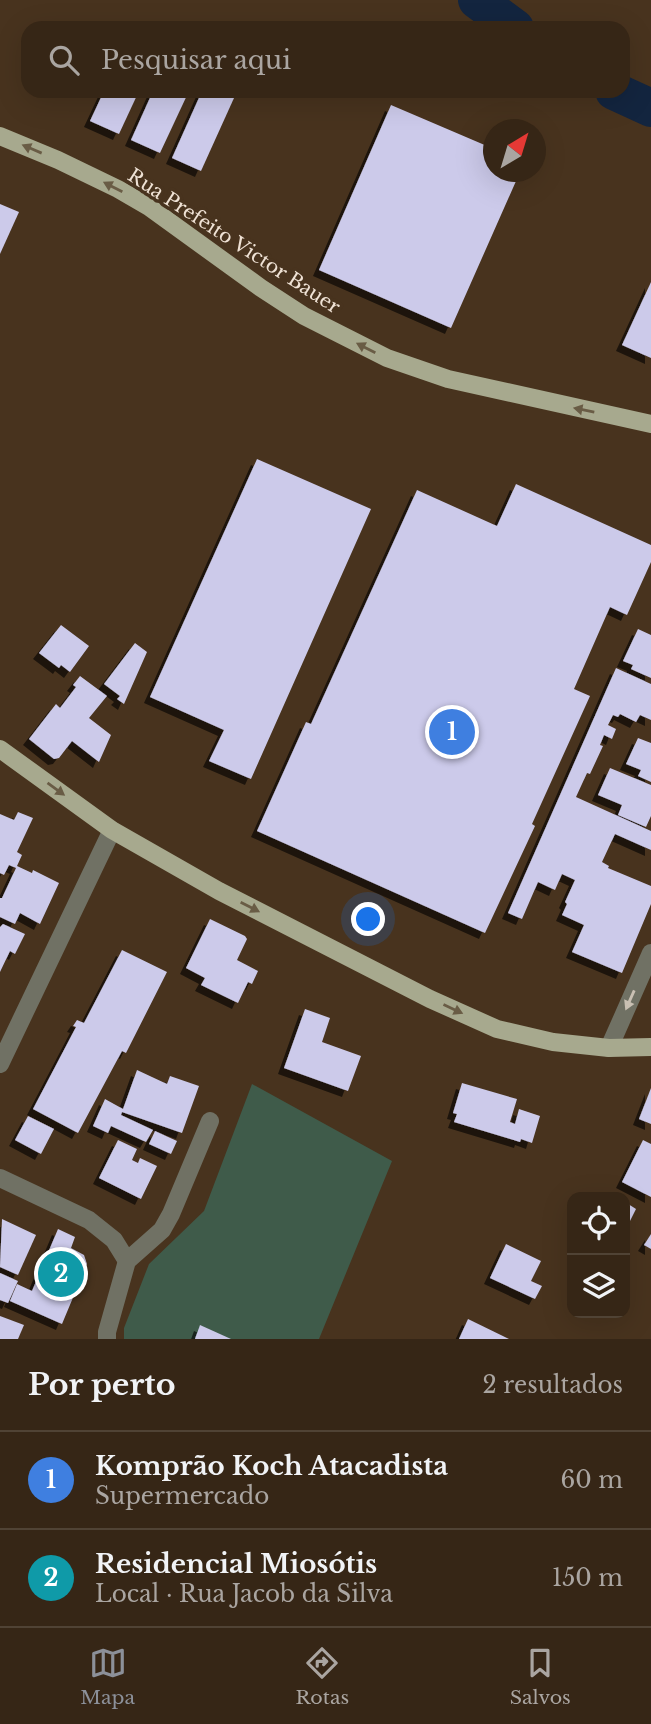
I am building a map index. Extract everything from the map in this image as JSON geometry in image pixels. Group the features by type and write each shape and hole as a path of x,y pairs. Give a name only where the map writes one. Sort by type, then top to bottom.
{"main road":[{"name":"Rua Prefeito Victor Bauer","path":"2,134 149,207 304,316 387,358 448,379 651,424"},
{"path":"0,749 112,830 219,891 430,999 497,1029 553,1042 609,1048 651,1047"}],"street":[{"path":"0,1064 112,830"},
{"path":"609,1048 651,953"},
{"path":"107,1339 127,1261 162,1230 210,1121"},
{"path":"0,1178 89,1220 114,1240 127,1261"}],"green space":[{"path":"252,1084 392,1161 319,1339 124,1339 124,1328 149,1264 204,1211"}],"building":[{"path":"101,98 136,98 119,134 90,121"},
{"path":"150,98 186,98 160,153 131,140"},
{"path":"199,98 234,98 201,171 172,158"},
{"path":"391,105 483,144 483,182 516,182 451,328 319,270"},
{"path":"0,204 19,212 0,254"},
{"path":"651,282 651,358 622,345"},
{"path":"257,459 371,509 251,779 209,761 224,730 150,697"},
{"path":"516,484 651,545 651,562 627,615 610,607 574,689 590,696 532,824 535,826 485,933 257,831 306,722 311,724 417,490 497,526"},
{"path":"61,625 89,646 70,672 61,665 59,668 39,653"},
{"path":"638,629 651,635 651,678 631,669 633,665 623,661"},
{"path":"135,643 147,652 124,704 117,699 120,696 104,684"},
{"path":"616,668 651,684 651,720 640,715 636,722 620,714 618,717 613,715 608,725 616,729 612,739 604,735 600,745 603,746 576,797 651,831 651,850 615,834 602,862 609,866 608,868 651,886 651,904 622,973 572,952 584,925 562,915 575,880 562,874 555,890 538,882 522,919 508,913"},
{"path":"80,676 107,696 89,718 111,735 99,762 72,741 59,758 54,759 29,739 56,704 60,708 76,687 73,685"},
{"path":"638,738 651,743 651,782 638,776 641,770 626,764"},
{"path":"610,768 651,785 651,816 646,827 618,815 622,805 598,795"},
{"path":"18,812 33,818 17,852 22,855 17,866 32,873 33,870 59,883 40,924 20,913 15,924 0,917 0,898 16,868 9,865 4,875 0,873 0,814 14,820"},
{"path":"210,919 245,936 247,939 237,960 258,971 252,984 248,982 238,1003 201,985 205,978 186,968"},
{"path":"3,924 25,934 15,954 10,951 0,972 0,927"},
{"path":"122,950 167,972 126,1053 122,1051 78,1133 33,1109 76,1027 73,1026 77,1020 84,1023"},
{"path":"305,1009 330,1018 322,1042 361,1056 348,1091 284,1068"},
{"path":"137,1070 167,1084 170,1076 199,1086 182,1133 122,1112 121,1115 153,1130 146,1142 111,1126 108,1133 93,1126 105,1099 123,1109"},
{"path":"462,1083 517,1099 510,1122 515,1124 519,1109 540,1116 532,1143 521,1139 520,1142 454,1122 457,1114 453,1113"},
{"path":"651,1088 651,1124 639,1119"},
{"path":"28,1116 54,1129 41,1154 15,1140"},
{"path":"155,1131 177,1141 171,1154 149,1144"},
{"path":"118,1140 137,1149 132,1160 138,1163 140,1158 157,1166 141,1199 99,1178"},
{"path":"643,1140 651,1144 651,1197 622,1182"},
{"path":"630,1205 636,1209 630,1221"},
{"path":"2,1219 36,1235 18,1275 0,1267"},
{"path":"58,1229 75,1237 71,1248 84,1255 87,1264 62,1324 10,1301 17,1284 32,1291"},
{"path":"651,1234 651,1249 644,1245"},
{"path":"506,1244 541,1261 531,1281 542,1286 535,1299 490,1278"},
{"path":"0,1273 18,1281 8,1303 0,1300"},
{"path":"0,1316 24,1325 18,1339 0,1339"},
{"path":"468,1319 509,1339 459,1339"},
{"path":"200,1325 231,1339 195,1339"}],"waterway":[{"path":"477,0 506,21"},
{"path":"629,98 651,108"}],"place":[{"name":"Komprão Koch Atacadista","path":"452,732"},
{"name":"Residencial Miosótis","path":"61,1274"}]}
